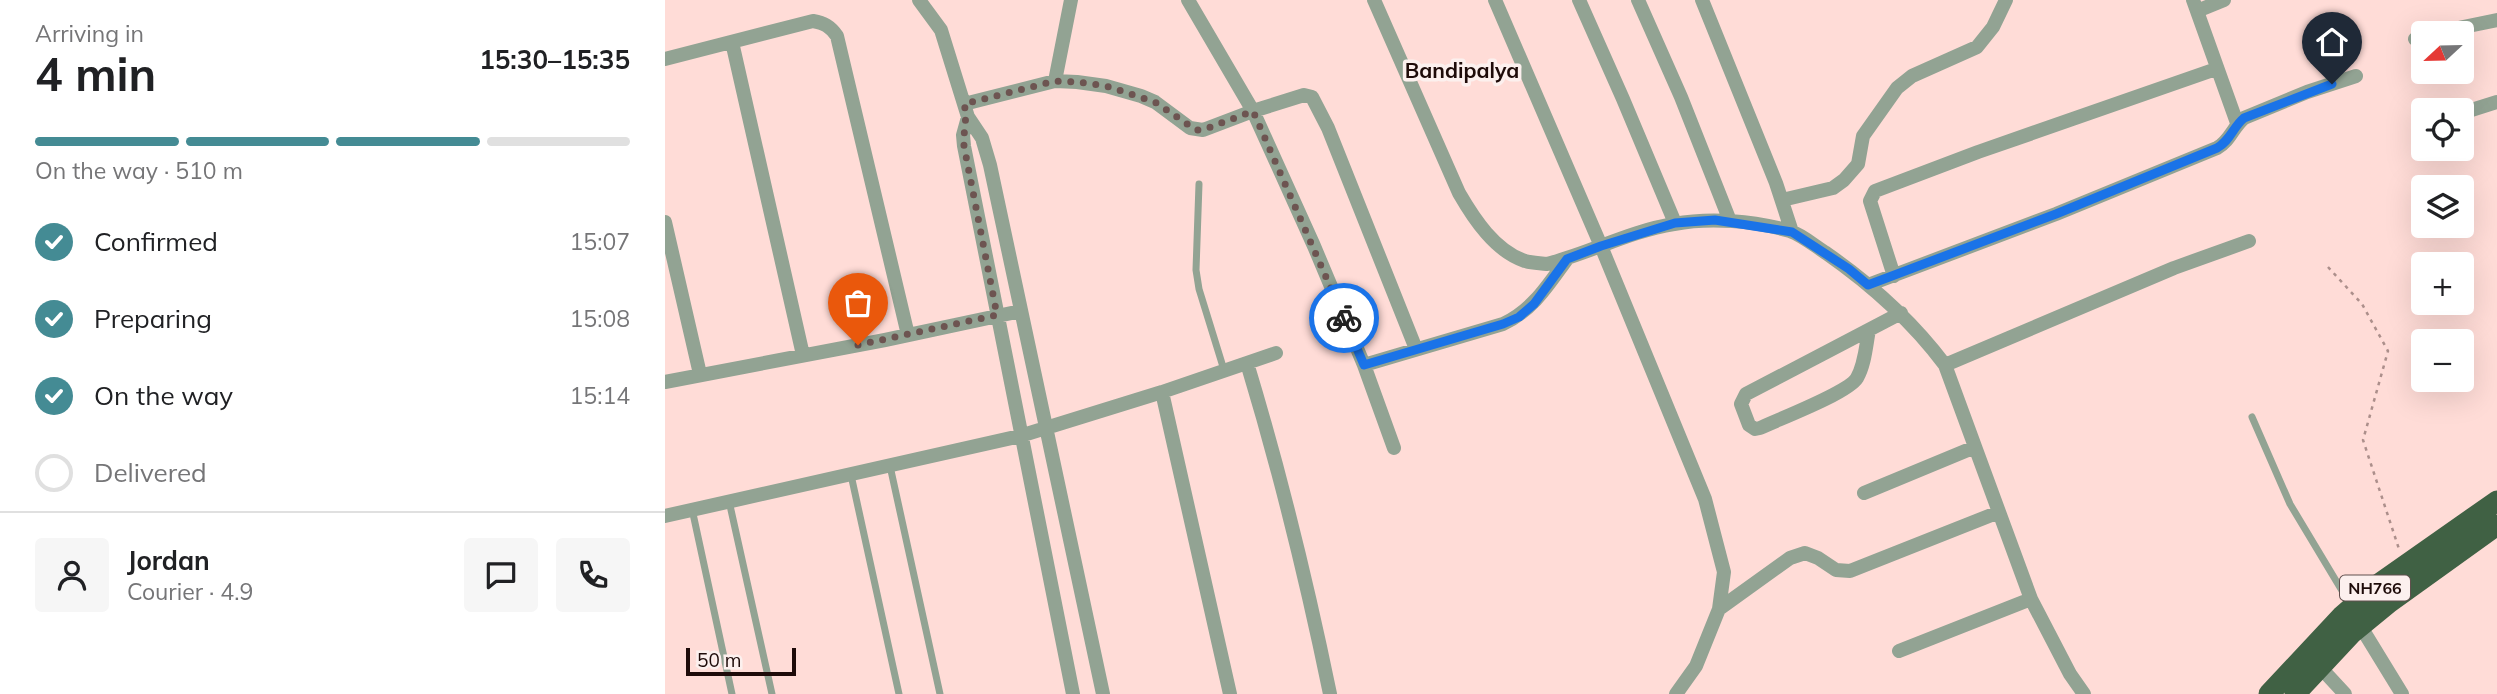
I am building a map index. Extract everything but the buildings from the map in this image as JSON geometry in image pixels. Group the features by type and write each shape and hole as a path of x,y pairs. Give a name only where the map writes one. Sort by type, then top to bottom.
{"highway":[{"name":"NH766","path":"2269,694 2352,607 2404,566 2497,501"},
{"name":"NH766","path":"2295,694 2390,601 2497,525"}],"street":[{"path":"919,0 941,30 966,110 982,138 988,156 1103,694"},
{"path":"1055,81 1071,0"},
{"path":"1188,0 1253,111 1364,365 1394,448"},
{"path":"1374,0 1459,193 1475,219 1509,253 1526,261 1547,264 1675,223 1730,222 1792,232 1849,269 1901,313 1945,365 2031,600 2070,674 2084,694"},
{"path":"1496,0 1705,499 1724,572 1719,609 1696,666 1677,694"},
{"path":"1579,0 1675,223"},
{"path":"1638,0 1681,97 1730,222"},
{"path":"1702,0 1782,200 1792,232"},
{"path":"2224,0 2195,6 2237,123"},
{"path":"1782,200 1833,187 1845,180 1858,164 1863,136 1897,89 1912,76 1977,47 1993,27 2002,4"},
{"path":"2475,25 2497,20"},
{"path":"665,59 813,22 823,23 832,29 837,36 908,335"},
{"path":"731,42 803,355"},
{"path":"1894,276 1870,201 1875,191 2216,69"},
{"path":"1868,285 2056,214 2217,148 2226,142 2237,123 2252,114 2356,76"},
{"path":"966,110 1055,81 1106,86 1141,96 1155,102 1196,130 1203,130 1304,95 1312,97 1416,349"},
{"path":"2474,109 2497,102"},
{"path":"966,110 964,146 1073,694"},
{"path":"665,222 700,374"},
{"path":"1945,365 2174,268 2249,241"},
{"path":"1364,365 1519,317 1534,304 1567,259"},
{"path":"665,382 1021,311"},
{"path":"1869,330 1861,368 1855,381 1837,393 1760,428 1755,429 1749,425 1741,404 1746,394 1901,313"},
{"path":"665,516 1020,436 1276,353"},
{"path":"1247,363 1273,448 1306,577 1330,694"},
{"path":"1162,392 1230,694"},
{"path":"1864,493 1975,447"},
{"path":"1719,609 1790,558 1805,553 1836,570 1850,571 1999,512"},
{"path":"1899,651 2031,600"},
{"path":"2361,627 2402,694"},
{"path":"2320,667 2345,694"}],"lane":[{"path":"1199,184 1196,270 1199,289 1224,371"},
{"path":"2252,417 2290,504 2352,607"},
{"path":"890,466 940,694"},
{"path":"851,475 899,694"},
{"path":"729,501 772,694"},
{"path":"692,509 732,694"}],"path":[{"path":"2328,267 2362,304 2388,351 2363,440 2404,566"}],"way so far":[{"path":"858,345 997,315 964,146 963,135 968,117 964,104 1055,81 1106,86 1141,96 1155,102 1196,130 1203,130 1253,111 1344,318"}],"district":[{"name":"Bandipalya","path":"1462,70"}],"route":[{"path":"1344,318 1364,365 1519,317 1534,304 1567,259 1659,227 1715,220 1792,232 1849,269 1868,285 2056,214 2217,148 2226,142 2237,123 2244,118 2332,84"}]}
